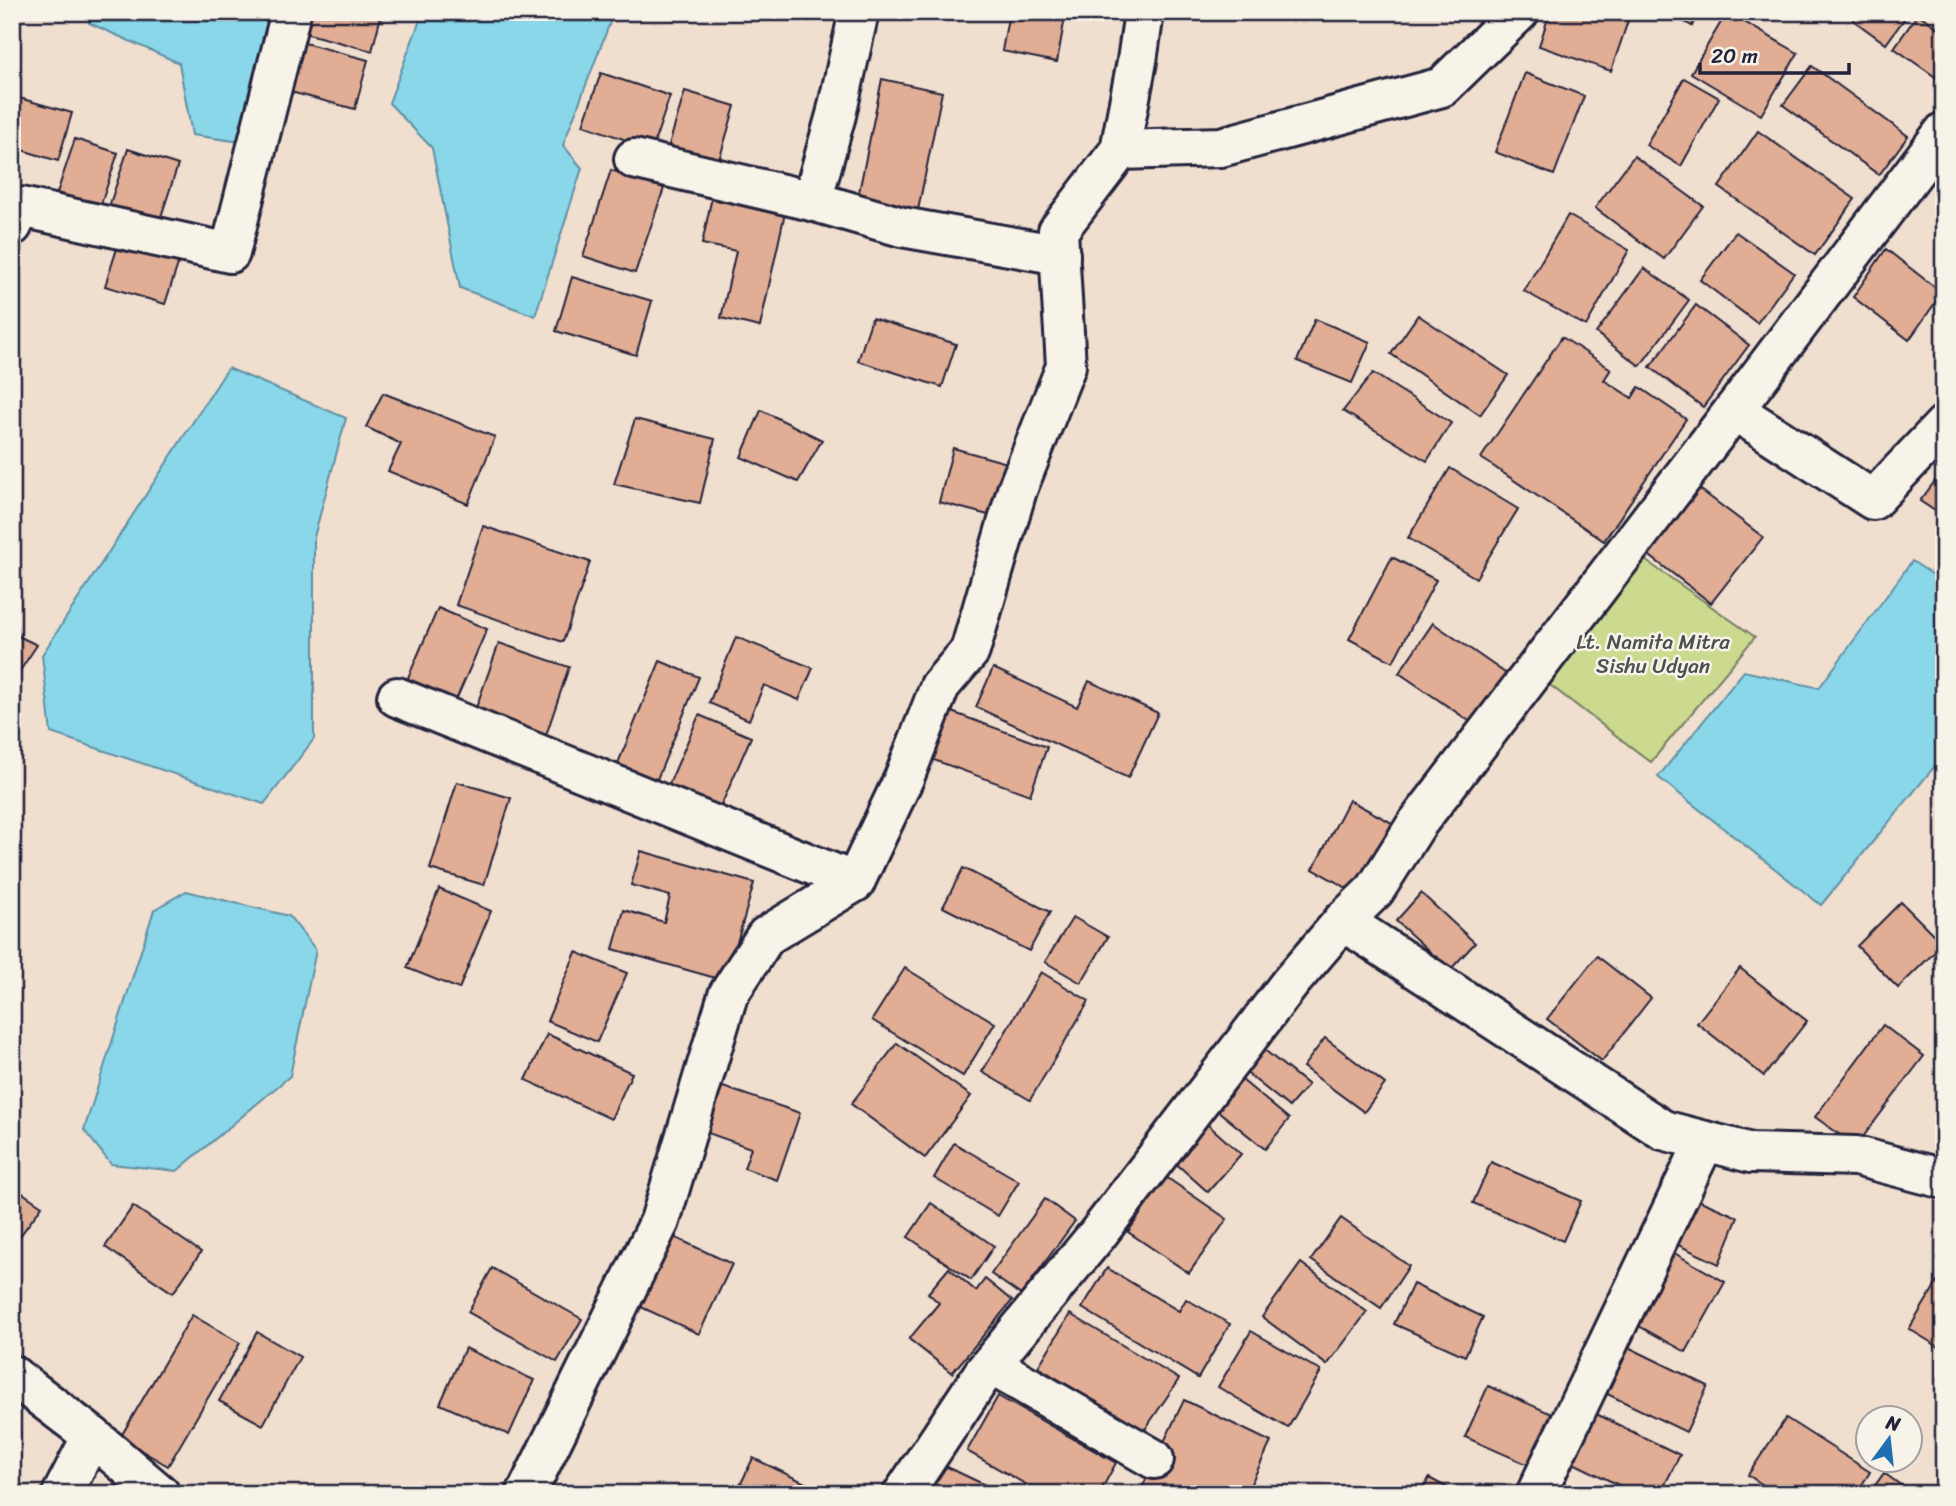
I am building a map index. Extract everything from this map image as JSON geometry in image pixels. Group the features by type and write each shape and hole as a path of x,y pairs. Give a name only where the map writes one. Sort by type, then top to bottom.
{"street":[{"path":"12,226 21,207 230,253 291,12"},
{"path":"812,201 836,115 859,12"},
{"path":"526,1494 660,1221 728,996 766,936 855,882 904,778 940,686 970,651 1017,490 1066,366 1058,231 1120,150 1144,12"},
{"path":"1120,150 1221,147 1442,87 1520,12"},
{"path":"903,1494 991,1365 1097,1235 1290,983 1343,921 1375,890 1416,825 1944,132"},
{"path":"634,159 812,201 902,227 1060,255"},
{"path":"1734,410 1874,500 1944,425"},
{"path":"397,696 855,882"},
{"path":"1343,921 1663,1130 1751,1153 1856,1156 1944,1179"},
{"path":"1536,1494 1705,1141"},
{"path":"991,1365 1154,1459"},
{"path":"12,1376 92,1436 160,1494"},
{"path":"62,1494 92,1436"}],"green space":[{"name":"Lt. Namita Mitra Sishu Udyan","path":"1642,558 1755,637 1651,762 1546,682"}],"water":[{"path":"92,12 286,12 263,145 192,135 179,63 89,23"},
{"path":"423,12 614,12 563,145 582,168 535,316 460,288 432,148 389,103"},
{"path":"228,368 346,418 314,537 314,739 264,804 51,733 42,655"},
{"path":"1912,561 1944,582 1944,755 1821,905 1658,777 1744,671 1819,688"},
{"path":"186,891 289,916 316,950 290,1076 177,1171 111,1164 84,1130 154,910"}],"building":[{"path":"306,12 382,12 372,51 301,32"},
{"path":"1009,12 1066,12 1057,62 1002,51"},
{"path":"1550,12 1631,12 1611,71 1539,46"},
{"path":"1667,12 1699,12 1692,26"},
{"path":"1727,12 1798,53 1761,115 1691,73"},
{"path":"1859,12 1909,12 1886,44 1853,20"},
{"path":"1918,14 1944,32 1944,83 1894,48"},
{"path":"297,41 368,60 355,109 283,90"},
{"path":"1812,66 1908,136 1879,175 1783,105"},
{"path":"601,73 670,96 652,149 583,125"},
{"path":"1525,73 1584,96 1554,175 1495,152"},
{"path":"1684,78 1719,98 1681,166 1646,145"},
{"path":"882,79 942,92 917,215 857,202"},
{"path":"685,91 735,106 718,164 668,148"},
{"path":"12,96 72,113 58,161 12,147"},
{"path":"1758,131 1855,199 1815,255 1719,187"},
{"path":"75,139 118,153 100,207 57,193"},
{"path":"128,149 178,165 156,232 106,216"},
{"path":"1634,156 1703,206 1664,259 1595,208"},
{"path":"611,170 664,188 635,273 583,256"},
{"path":"713,192 786,208 760,327 721,318 736,251 702,244"},
{"path":"1568,215 1629,250 1586,326 1524,291"},
{"path":"1736,232 1794,273 1757,323 1700,280"},
{"path":"120,239 180,258 165,304 105,286"},
{"path":"1886,249 1942,293 1909,340 1853,297"},
{"path":"1644,268 1689,300 1640,366 1596,333"},
{"path":"572,277 652,301 636,355 556,331"},
{"path":"1696,305 1749,345 1703,407 1650,367"},
{"path":"1418,315 1508,375 1480,415 1391,354"},
{"path":"872,318 956,344 942,387 858,361"},
{"path":"1315,319 1370,342 1352,383 1297,361"},
{"path":"1562,337 1611,369 1604,380 1632,398 1639,387 1686,419 1604,541 1481,458"},
{"path":"1373,373 1451,423 1427,461 1343,411"},
{"path":"383,393 495,437 468,504 388,471 401,444 366,427"},
{"path":"761,410 822,440 798,482 741,457"},
{"path":"635,419 715,439 700,503 614,484"},
{"path":"953,448 1007,463 992,516 939,502"},
{"path":"1450,468 1518,509 1476,578 1408,538"},
{"path":"1944,469 1944,517 1920,501"},
{"path":"1697,487 1763,537 1711,603 1646,553"},
{"path":"483,526 590,562 563,642 456,605"},
{"path":"1392,557 1436,580 1393,662 1349,639"},
{"path":"438,608 487,629 453,707 404,687"},
{"path":"1433,623 1518,682 1484,731 1399,673"},
{"path":"12,633 37,645 12,683"},
{"path":"736,637 813,668 799,700 764,685 749,720 709,703"},
{"path":"499,643 569,667 542,747 471,722"},
{"path":"660,661 699,677 653,789 614,773"},
{"path":"993,668 1077,707 1089,681 1158,713 1128,778 976,707"},
{"path":"949,711 1047,747 1030,795 931,759"},
{"path":"699,715 751,737 718,813 666,791"},
{"path":"457,782 511,798 484,885 430,869"},
{"path":"1349,800 1392,823 1356,893 1313,869"},
{"path":"641,851 754,883 726,981 613,949 624,910 664,922 670,896 631,885"},
{"path":"963,868 1050,912 1029,951 943,907"},
{"path":"439,889 491,911 459,989 407,968"},
{"path":"1421,893 1475,943 1450,970 1396,921"},
{"path":"1901,902 1943,944 1898,988 1857,946"},
{"path":"1073,917 1108,937 1081,983 1045,962"},
{"path":"576,952 627,973 597,1042 547,1021"},
{"path":"1597,956 1651,998 1602,1061 1547,1019"},
{"path":"905,968 995,1023 963,1076 872,1020"},
{"path":"1740,968 1807,1021 1764,1076 1697,1023"},
{"path":"1041,972 1089,1001 1030,1100 982,1072"},
{"path":"1883,1025 1924,1056 1856,1146 1815,1117"},
{"path":"547,1034 632,1073 611,1119 526,1080"},
{"path":"1325,1038 1385,1084 1364,1112 1303,1067"},
{"path":"897,1043 971,1096 925,1158 851,1104"},
{"path":"1262,1048 1308,1085 1289,1107 1243,1070"},
{"path":"1242,1080 1289,1119 1265,1149 1217,1110"},
{"path":"717,1085 800,1113 777,1180 744,1168 751,1148 702,1131"},
{"path":"1205,1122 1241,1154 1208,1192 1172,1160"},
{"path":"954,1143 1019,1181 998,1216 934,1178"},
{"path":"1491,1162 1581,1201 1563,1241 1473,1203"},
{"path":"1166,1177 1227,1219 1189,1273 1128,1232"},
{"path":"12,1186 42,1206 12,1247"},
{"path":"1045,1199 1075,1221 1021,1295 991,1274"},
{"path":"1696,1199 1738,1217 1719,1264 1676,1244"},
{"path":"931,1203 994,1246 971,1280 908,1237"},
{"path":"133,1206 201,1252 173,1293 105,1247"},
{"path":"1341,1218 1409,1266 1381,1308 1311,1260"},
{"path":"674,1237 732,1264 699,1334 641,1307"},
{"path":"1662,1246 1725,1282 1686,1352 1621,1316"},
{"path":"1301,1263 1367,1312 1327,1365 1262,1317"},
{"path":"492,1268 582,1319 557,1362 468,1312"},
{"path":"949,1268 976,1291 985,1279 1012,1301 952,1373 909,1339 939,1303 928,1293"},
{"path":"1107,1268 1179,1311 1186,1299 1230,1324 1198,1378 1082,1308"},
{"path":"1944,1271 1944,1350 1909,1329"},
{"path":"1413,1284 1483,1317 1465,1356 1394,1324"},
{"path":"1070,1314 1179,1379 1144,1431 1038,1367"},
{"path":"192,1315 240,1343 168,1466 120,1438"},
{"path":"1251,1331 1321,1371 1288,1428 1218,1387"},
{"path":"257,1332 300,1357 263,1425 219,1401"},
{"path":"1622,1344 1708,1386 1686,1432 1599,1390"},
{"path":"465,1348 534,1380 509,1435 440,1404"},
{"path":"1488,1386 1561,1418 1538,1469 1465,1437"},
{"path":"998,1396 1116,1463 1099,1494 1043,1494 967,1451"},
{"path":"1184,1400 1271,1442 1246,1494 1139,1494"},
{"path":"1582,1407 1680,1455 1660,1494 1637,1494 1559,1456"},
{"path":"1786,1418 1854,1462 1854,1474 1869,1474 1856,1494 1777,1494 1748,1475"},
{"path":"753,1458 828,1494 736,1494"},
{"path":"943,1465 1004,1494 930,1494"},
{"path":"1885,1474 1913,1494 1869,1494"},
{"path":"1429,1478 1459,1494 1421,1494"}]}
